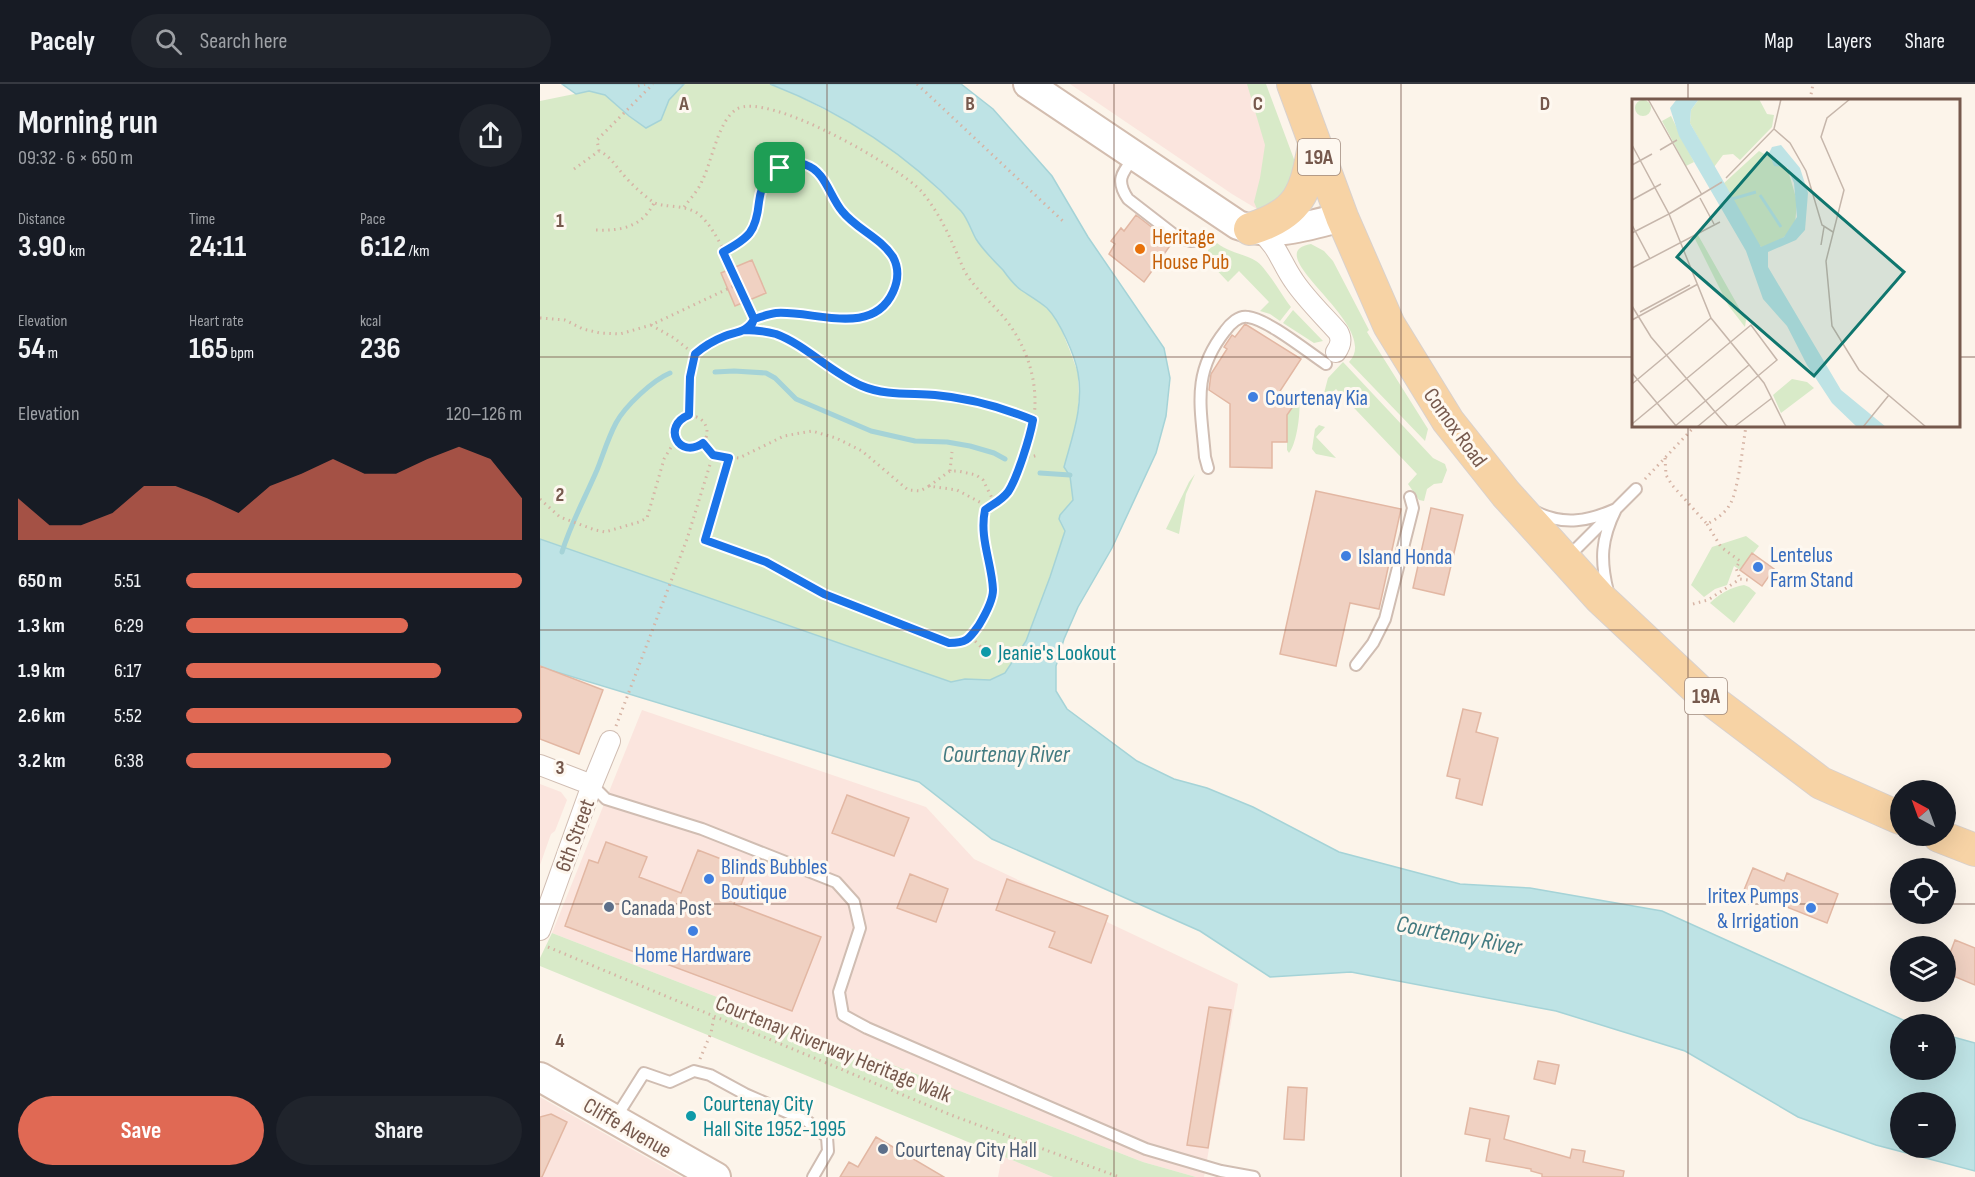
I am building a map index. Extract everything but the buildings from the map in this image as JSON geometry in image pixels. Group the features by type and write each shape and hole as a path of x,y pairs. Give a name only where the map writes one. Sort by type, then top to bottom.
{"main road":[{"name":"19A","path":"1293,84 1342,217"},
{"path":"1254,230 1275,220 1289,210 1299,198 1308,180 1314,145"},
{"name":"Comox Road","path":"1342,217 1389,325 1448,421 1500,487 1565,560 1615,613 1698,690 1821,783 1890,814"},
{"path":"1956,843 1975,850"}],"street":[{"path":"1028,84 1228,219 1268,238 1281,256 1294,281 1338,332 1341,345 1331,358"},
{"path":"1254,230 1280,232 1342,217"},
{"name":"6th Street","path":"542,938 592,785 610,741"},
{"path":"540,765 592,785"},
{"name":"Cliffe Avenue","path":"540,1077 716,1177"}],"lane":[{"path":"1135,156 1122,173 1120,181 1128,199 1177,237 1191,241 1199,240"},
{"path":"1208,468 1204,457 1200,382 1213,348 1232,323 1241,317 1248,316 1331,358"},
{"path":"1500,487 1527,508 1544,516 1562,520 1580,521 1616,509"},
{"path":"1565,560 1636,489"},
{"path":"1356,665 1373,643 1386,619 1413,508 1410,496"},
{"path":"1615,613 1603,569 1603,546 1607,528 1616,509"},
{"path":"592,785 606,799 702,829 836,882 854,902 860,928 839,992 843,1015 867,1028 1146,1149 1221,1171 1254,1177"},
{"path":"615,1120 644,1073 670,1082 694,1071 710,1075 745,1094 799,1117 827,1137 828,1151 815,1176"}],"path":[{"path":"638,86 645,84"},
{"path":"599,151 597,140 653,84"},
{"path":"917,84 1065,223"},
{"path":"1810,99 1813,84"},
{"path":"684,207 702,182 728,118 738,108 753,105 810,123 878,159 921,191 940,218 965,272 1007,321 1020,344 1035,380 1036,408 1030,436 1009,491 985,510 983,519 983,536 993,592 985,615 971,636 962,643 949,643 824,594 766,562 705,540 729,458"},
{"path":"573,169 599,151"},
{"path":"599,151 608,155 622,174 654,203 684,207 704,218 714,232 754,319"},
{"path":"689,415 690,377 695,354 724,337 744,330 752,324 754,319 774,313 846,319 870,315 883,307 892,295 897,281 892,257 878,241 845,216 819,173 807,165 794,163 780,168 765,181 760,192 758,216 751,233 742,242 723,252"},
{"path":"596,230 610,231 633,226 643,219 654,203"},
{"path":"540,318 565,320 583,329 620,334 651,325 738,284"},
{"path":"651,325 674,338 695,354"},
{"path":"744,330 766,332 786,339 833,371 865,387 896,393 937,395 978,401 996,405 1033,420"},
{"path":"689,415 697,416 704,421 707,436 703,443 688,448 676,439 674,431 676,424 689,415"},
{"path":"1636,489 1693,428"},
{"path":"1707,524 1731,505 1746,428"},
{"path":"703,443 713,455 739,458 784,436 812,431 836,438 862,451 909,490 920,491 950,471 976,476 983,480 995,504"},
{"path":"540,499 560,517 595,530 605,532 639,522 647,518 664,459 676,439"},
{"path":"950,471 952,452"},
{"path":"610,741 687,539 713,455"},
{"path":"1022,456 1038,455"},
{"path":"1665,458 1666,475 1672,485 1707,524 1721,547 1740,561 1736,568 1740,579"},
{"path":"928,486 957,490 988,507"},
{"path":"1693,604 1708,600 1740,579 1748,580"},
{"path":"971,636 986,652"},
{"name":"Courtenay Riverway Heritage Walk","path":"542,938 714,1016 951,1114 1119,1177"},
{"path":"705,1049 714,1016"}],"shaded area":[{"path":"1070,84 1266,84 1265,209 1257,209 1232,194"},
{"path":"642,710 926,807 974,859 1238,984 1204,1177 1196,1177 1143,1162 552,933"},
{"path":"540,784 561,792 567,800 540,865"},
{"path":"540,1097 681,1177 540,1177"},
{"path":"1002,1156 1053,1177 998,1177"}],"green space":[{"path":"684,84 770,84 855,125 909,162 963,213 978,241 1002,269 1020,289 1050,311 1060,326 1078,373 1079,399 1075,432 1064,467 1070,475 1073,501 1060,515 1060,522 1065,531 1026,641 1005,674 990,680 965,679 951,682 540,539 540,101 589,91 605,95 646,128 661,120 669,100"},
{"path":"1247,84 1266,84 1298,170 1293,189 1265,209 1257,209 1254,202 1265,145"},
{"path":"1217,243 1260,264 1291,307 1280,321 1260,311 1269,302 1239,271 1228,282 1208,261 1208,250"},
{"path":"1311,244 1324,251 1333,261 1369,330 1367,332 1428,429 1425,441 1349,362 1355,347 1350,330 1338,311 1298,261 1298,250"},
{"path":"1293,310 1323,341 1314,343 1283,323"},
{"path":"1343,362 1433,458 1445,464 1447,470 1442,483 1434,484 1427,489 1424,501 1419,500 1408,484 1417,474 1336,389 1326,398 1323,397 1328,378"},
{"path":"1299,398 1298,427 1289,453 1287,450 1287,415"},
{"path":"1319,425 1325,427 1316,437 1336,458 1316,454 1312,449 1315,429"},
{"path":"1195,474 1186,494 1179,534 1166,529 1189,482"},
{"path":"1746,536 1759,546 1740,570 1734,566 1727,585 1715,589 1704,597 1691,585 1712,547"},
{"path":"1744,585 1756,593 1734,623 1710,603 1726,591"},
{"path":"552,933 1143,1162 1196,1177 1053,1177 540,966 540,958"}],"water":[{"path":"562,84 684,84 669,100 661,120 646,128 605,95 589,91 576,94"},
{"name":"Courtenay River","path":"770,84 961,84 993,109 1052,176 1088,237 1164,348 1170,378 1166,416 1156,453 1112,548 1078,607 1064,639 1056,666 1056,691 1067,709 1137,761 1174,779 1207,788 1253,807 1339,852 1460,884 1530,888 1662,911 1890,1014 1890,1080 1956,1080 1956,1038 1975,1043 1975,1171 1926,1158 1956,1158 1956,1092 1890,1092 1890,1149 1798,1117 1685,1051 1556,1011 1351,972 1270,977 1200,931 992,839 919,782 540,667 540,539 951,682 965,679 990,680 1005,673 1026,641 1065,531 1059,519 1060,515 1073,500 1070,476 1064,467 1076,421 1079,397 1078,373 1070,348 1052,314 1044,305 1014,283 979,243 966,217 941,191 919,171 873,137 823,108"}],"waterway":[{"path":"715,372 766,373 775,378 796,399 871,431 915,441 947,442 970,446 1005,459"},
{"path":"562,552 616,423 640,394 670,373"},
{"path":"1040,473 1070,475"}],"place":[{"name":"Heritage House Pub","path":"1140,249"},
{"name":"Courtenay Kia","path":"1253,397"},
{"name":"Island Honda","path":"1346,556"},
{"name":"Lentelus Farm Stand","path":"1758,567"},
{"name":"Jeanie's Lookout","path":"986,652"},
{"name":"Blinds Bubbles Boutique","path":"709,879"},
{"name":"Canada Post","path":"609,907"},
{"name":"Iritex Pumps & Irrigation","path":"1811,908"},
{"name":"Home Hardware","path":"693,931"},
{"name":"Courtenay City Hall Site 1952-1995","path":"691,1116"},
{"name":"Courtenay City Hall","path":"883,1149"}],"route":[{"path":"780,168 765,181 760,192 758,216 751,233 742,242 723,252 754,319 752,324 695,354 690,377 689,415 676,424 674,431 681,445 688,448 703,443 713,455 729,458 705,540 766,562 824,594 949,643 962,643 971,636 985,615 993,592 983,536 985,510 1001,500 1009,491 1026,448 1033,420 996,405 978,401 937,395 896,393 865,387 833,371 786,339 773,333 744,330 752,324 754,319 774,313 846,319 870,315 883,307 892,295 897,281 897,269 892,257 878,241 845,216 819,173 807,165 794,163 780,168"}]}
